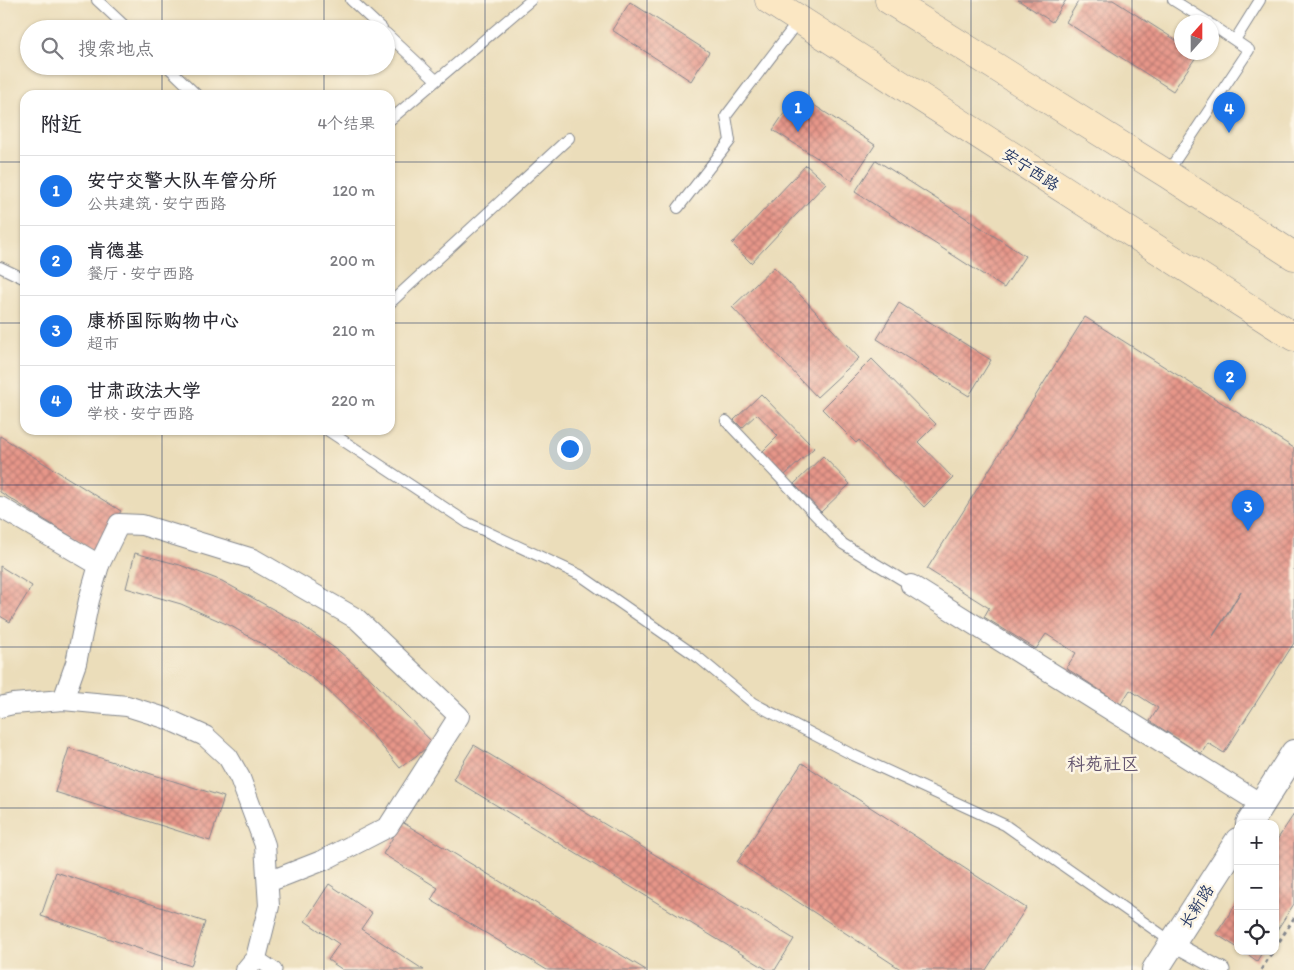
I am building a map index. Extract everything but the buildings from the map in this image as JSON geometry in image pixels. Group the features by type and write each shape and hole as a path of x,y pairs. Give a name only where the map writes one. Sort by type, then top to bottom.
{"main road":[{"name":"安宁西路","path":"769,0 1294,337"},
{"path":"889,0 1294,256"}],"street":[{"path":"0,507 99,565"},
{"path":"63,700 76,663 99,565 119,524 142,526 253,559 357,619 459,716 388,826 324,860 268,882"},
{"path":"911,585 1255,814 1294,753"},
{"path":"0,707 13,704 63,700 127,706 165,718 205,736 228,758 240,778 266,845 269,906 251,964 274,970"},
{"name":"长新路","path":"1155,970 1234,847"},
{"path":"1172,943 1222,970"}],"lane":[{"path":"97,0 118,20"},
{"path":"351,0 372,20"},
{"path":"395,116 531,0"},
{"path":"1173,0 1197,15"},
{"path":"1236,40 1260,0"},
{"path":"678,208 730,141 726,116 800,20"},
{"path":"1167,174 1249,50 1219,29"},
{"path":"395,41 436,80"},
{"path":"176,75 192,90"},
{"path":"395,298 569,138"},
{"path":"0,267 20,277"},
{"path":"726,421 843,544 911,585"},
{"path":"334,435 468,523 580,575 699,658 753,703 850,754 1005,825 1172,943"}],"path":[{"path":"1279,942 1294,918"},
{"path":"1261,970 1270,955"}],"place":[{"name":"安宁交警大队车管分所","path":"798,132"},
{"name":"甘肃政法大学","path":"1229,133"},
{"name":"肯德基","path":"1230,401"},
{"name":"康桥国际购物中心","path":"1248,531"}],"district":[{"name":"科苑社区","path":"1103,764"}]}
